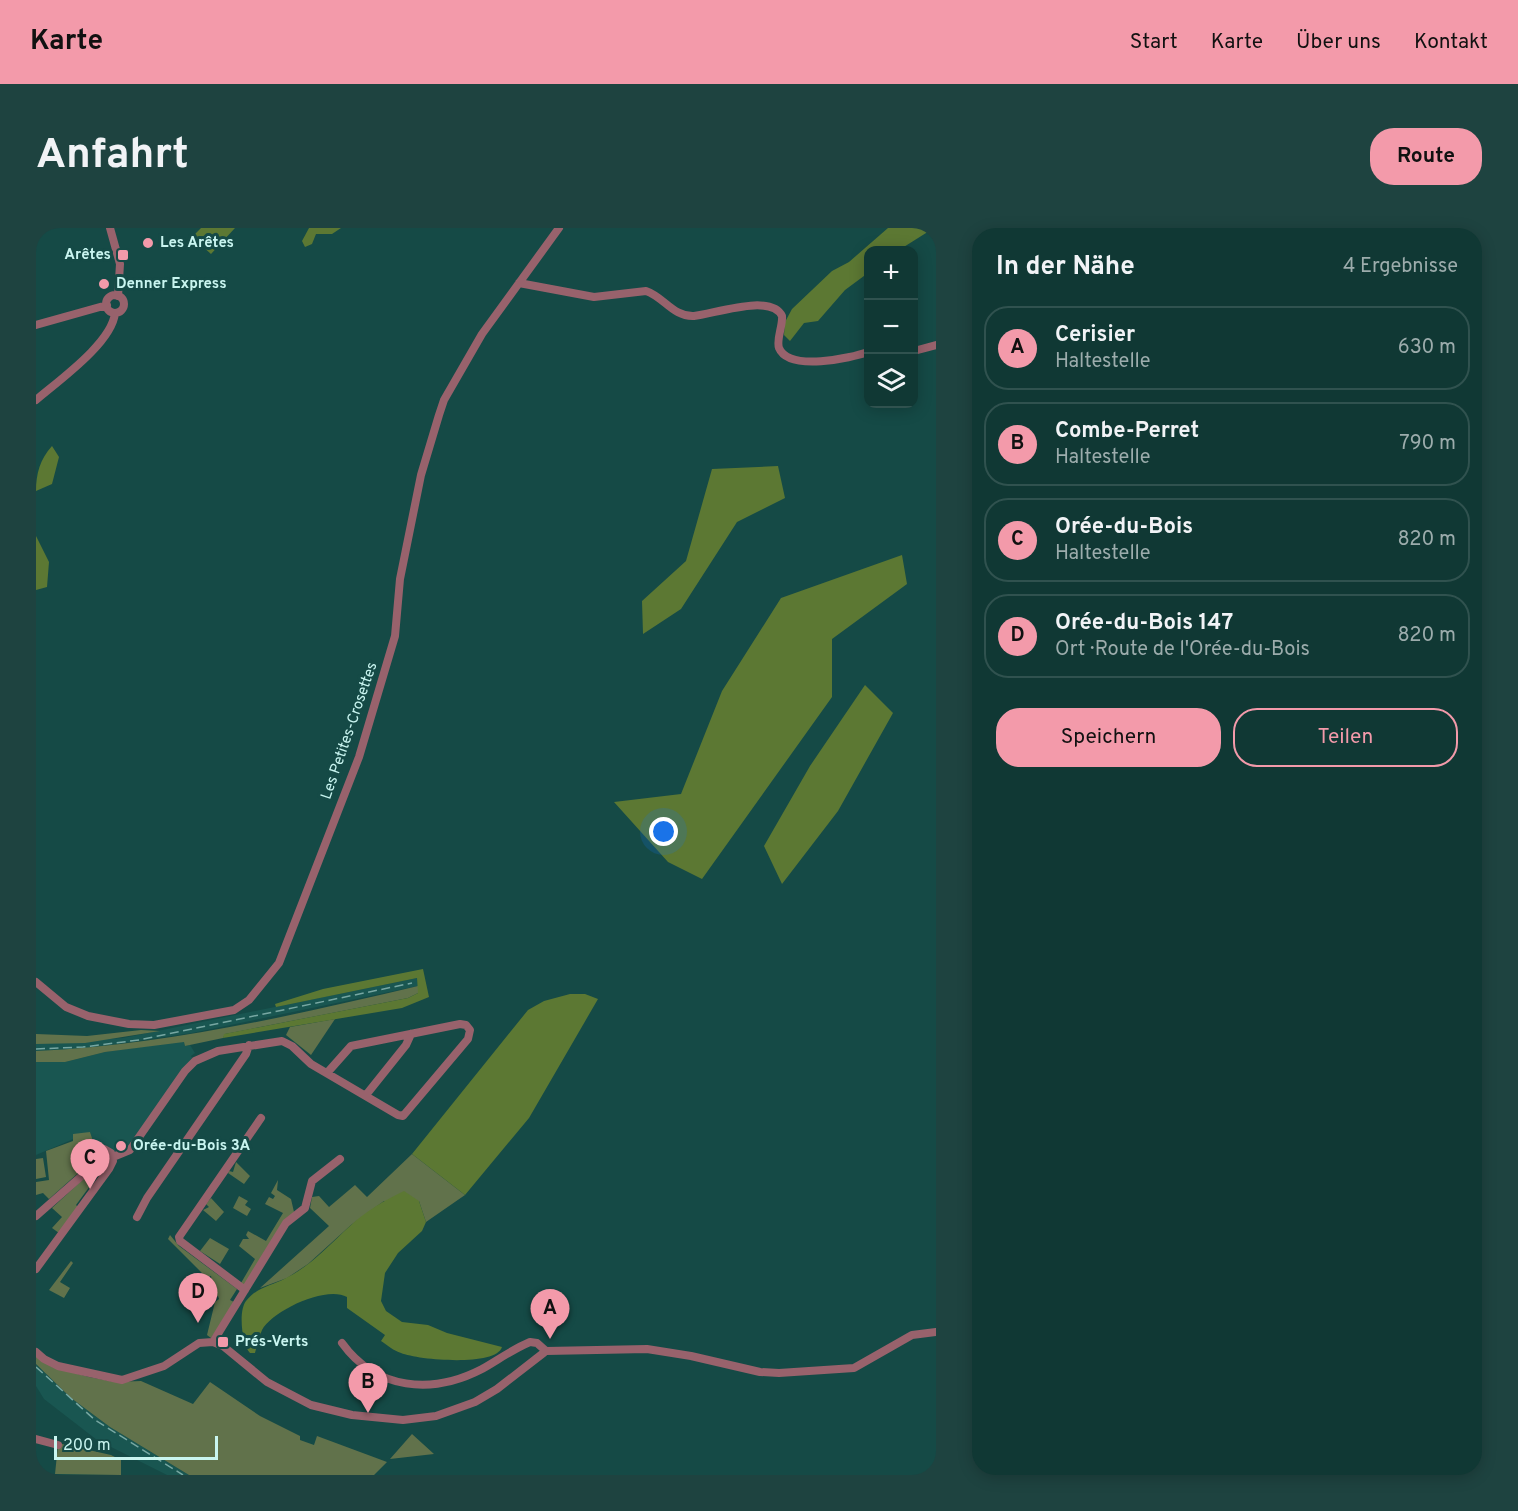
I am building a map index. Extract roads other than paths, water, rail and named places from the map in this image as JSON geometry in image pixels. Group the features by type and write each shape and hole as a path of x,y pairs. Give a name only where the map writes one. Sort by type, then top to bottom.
{"street":[{"path":"110,228 120,264 118,296"},
{"name":"Les Petites-Crosettes","path":"36,982 66,1007 88,1016 129,1024 154,1025 234,1010 249,1000 279,963 359,757 392,647 400,579 421,475 444,400 482,334 559,228"},
{"path":"519,283 594,297 646,291 674,311 686,316 740,307 772,308 782,316 779,346 788,357 828,361 864,353"},
{"path":"36,400 99,342 114,319 115,313 124,306 123,299 118,296 110,297 107,305"},
{"path":"107,305 115,313"},
{"path":"36,325 107,305"},
{"path":"918,350 936,345"},
{"path":"36,1269 99,1184 113,1157 130,1150 192,1063 214,1052 249,1045 285,1042 308,1062 398,1115 405,1116 470,1034 469,1028 462,1024 348,1047 327,1073"},
{"path":"366,1095 406,1046 411,1034"},
{"path":"137,1217 147,1198 246,1054 249,1045"},
{"path":"245,1290 180,1240 179,1236 261,1118"},
{"path":"36,1216 81,1177 96,1151 106,1149 113,1157"},
{"path":"213,1341 286,1223 305,1208 312,1181 340,1159"},
{"path":"36,1352 58,1366 122,1380 164,1366 199,1343 213,1341 279,1390 311,1405 352,1415 403,1419 436,1416 466,1406 497,1389 546,1351 647,1349 691,1356 760,1372 779,1373 854,1368 912,1335 936,1332"},
{"path":"342,1343 368,1369 397,1383 417,1386 431,1386 464,1377 530,1342 537,1343 546,1351"},
{"path":"36,1439 57,1445"}],"railway":[{"path":"36,1049 83,1047 139,1040 412,983"},
{"path":"36,1367 95,1420 183,1475"}],"place":[{"name":"Les Arêtes","path":"148,243"},
{"name":"Arêtes","path":"123,255"},
{"name":"Denner Express","path":"104,284"},
{"name":"Orée-du-Bois 3A","path":"121,1146"},
{"name":"Orée-du-Bois","path":"90,1189"},
{"name":"Orée-du-Bois 147","path":"198,1323"},
{"name":"Cerisier","path":"550,1339"},
{"name":"Prés-Verts","path":"223,1342"},
{"name":"Combe-Perret","path":"368,1413"}]}
